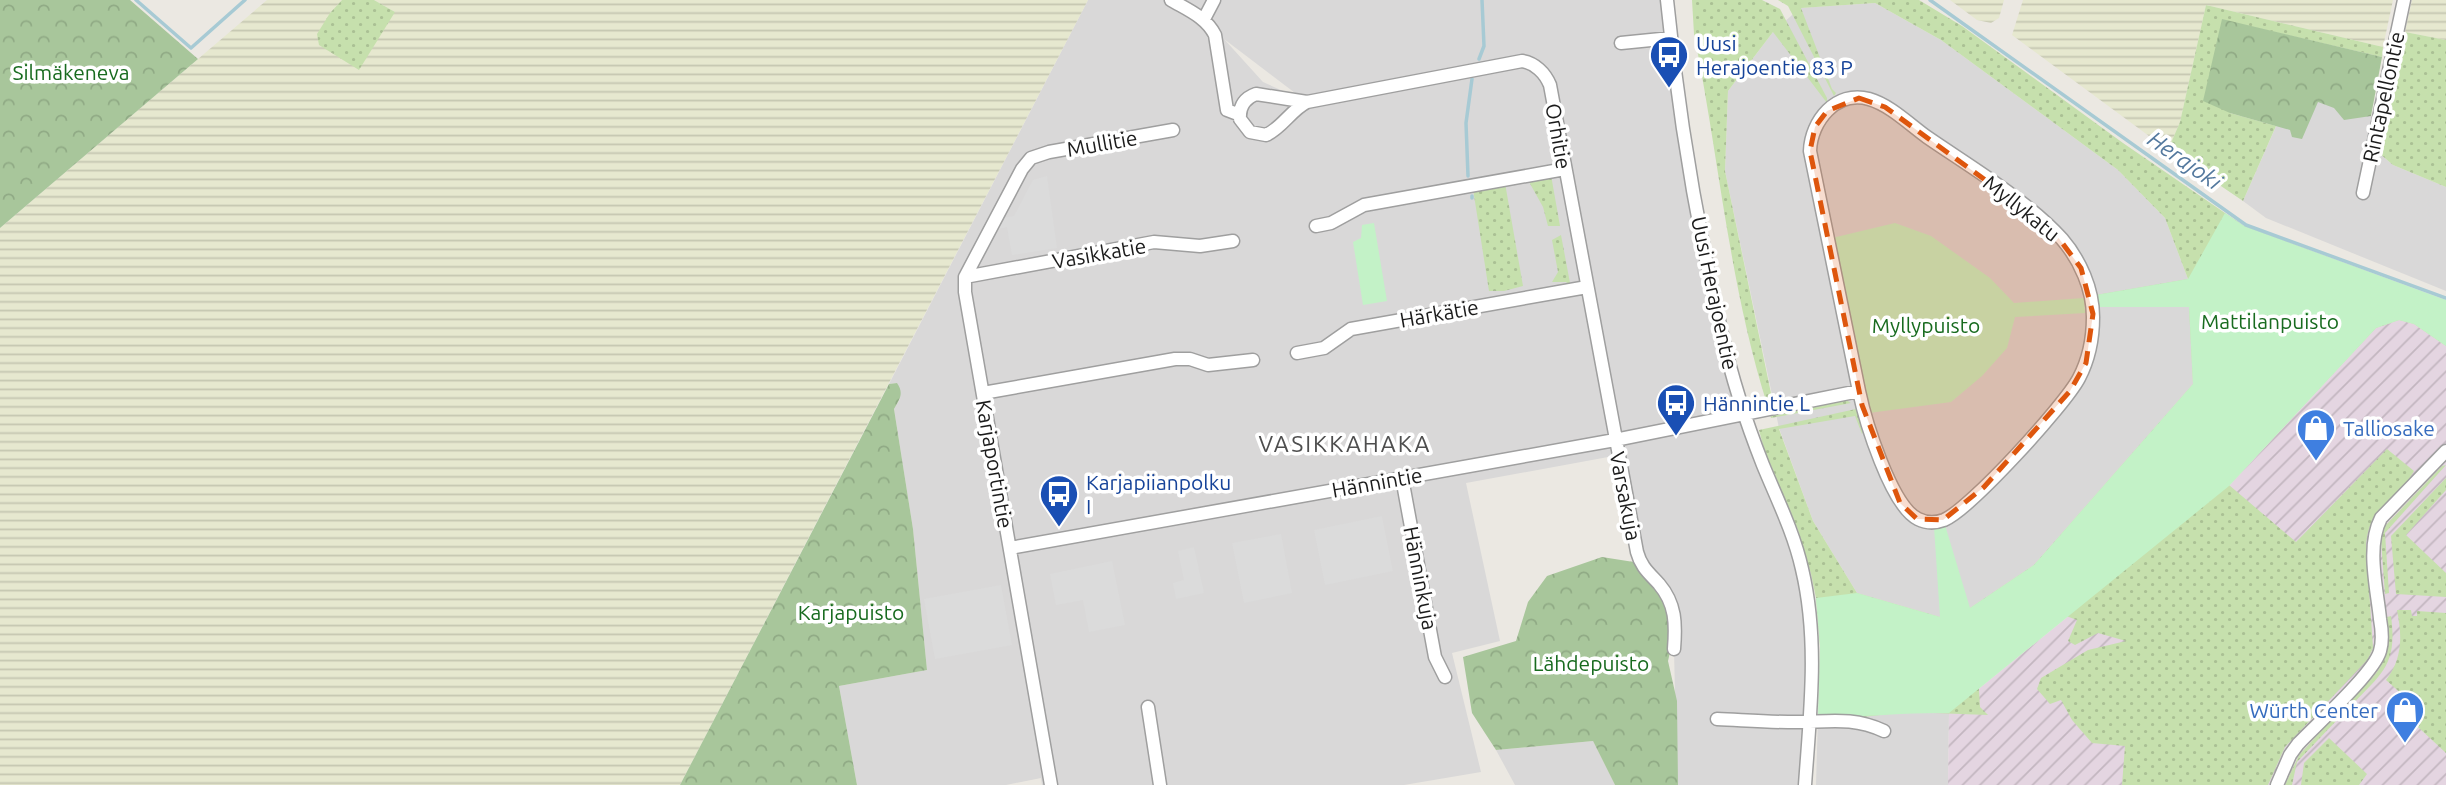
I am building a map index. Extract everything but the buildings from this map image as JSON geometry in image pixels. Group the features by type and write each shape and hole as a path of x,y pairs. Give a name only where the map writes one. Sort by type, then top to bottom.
{"street":[{"path":"1171,0 1204,19 1214,35 1227,110 1240,115"},
{"path":"1204,19 1214,0"},
{"name":"Uusi Herajoentie","path":"1667,0 1695,199 1722,334 1744,415 1802,566 1808,593 1811,720 1805,785"},
{"name":"Rintapellontie","path":"2363,193 2404,0"},
{"path":"1621,43 1671,37"},
{"name":"Orhitie","path":"1307,102 1256,94 1246,100 1240,115 1244,127 1250,132 1266,135 1296,107 1307,102 1510,62 1530,62 1542,72 1550,85 1615,440"},
{"name":"Myllykatu","path":"1859,98 1885,107 2051,228 2062,239 2081,268 2088,285 2093,314 2091,344 2086,363 2070,391 1984,487 1943,520 1930,522 1917,519 1900,503 1868,424 1859,391 1810,151 1815,127 1827,111 1841,101 1859,98"},
{"name":"Mullitie","path":"965,277 1022,169 1031,158 1049,152 1173,130"},
{"path":"1315,226 1331,223 1364,205 1566,169"},
{"name":"Vasikkatie","path":"965,277 1154,243 1200,246 1233,242"},
{"name":"Karjaportintie","path":"965,277 965,292 1051,785"},
{"name":"Härkätie","path":"1297,353 1324,348 1351,329 1587,287"},
{"path":"983,393 1175,359 1190,359 1208,365 1253,360"},
{"path":"1744,415 1859,391"},
{"name":"Hännintie","path":"1010,548 1744,415"},
{"name":"Varsakuja","path":"1615,440 1640,563 1660,584 1674,607 1674,649"},
{"path":"2277,785 2290,755 2298,744 2377,659 2382,640 2374,552 2376,528 2381,519 2446,451"},
{"name":"Hänninkuja","path":"1402,478 1435,657 1445,677"},
{"path":"1148,707 1160,785"},
{"path":"1717,719 1791,723 1854,720 1884,731"}],"highlighted area":[{"path":"1859,98 1885,107 2051,228 2081,268 2093,314 2086,363 2070,391 1984,487 1943,520 1917,519 1900,503 1862,405 1810,151 1815,127 1827,111"}],"shaded area":[{"path":"1088,0 1667,0 1671,38 1732,371 1807,593 1805,785 1677,785 1674,649 1640,563 1619,455 1466,483 1500,641 1452,653 1481,772 1404,785 1042,785 1041,778 1006,785 857,785 839,686 927,670 913,529 894,409 900,399 897,383 889,384","holes":["1224,39 1303,99 1263,82"]},
{"path":"1875,3 1941,40 2118,170 2165,218 2188,279 2193,384 2034,565 1970,608 1940,617 1857,593 1813,521 1779,428 1725,171 1728,91 1773,32 1800,8"},
{"path":"2293,88 2371,116 2379,153 2393,165 2446,187 2446,291 2266,218 2243,201"},
{"path":"1047,176 1057,248 1012,255 1007,227 998,229 1003,218 1014,216 1033,180"},
{"path":"2399,320 2414,324 2446,346 2446,785 1948,785 1949,713 2229,486 2376,328"},
{"path":"1382,516 1393,571 1325,585 1314,530"},
{"path":"1281,534 1292,593 1244,603 1232,543"},
{"path":"1194,547 1204,593 1176,599 1173,583 1184,580 1178,551"},
{"path":"1112,561 1125,625 1089,632 1083,600 1056,605 1050,574"},
{"path":"1001,585 1012,645 935,659 924,599"},
{"path":"1949,713 1948,785 1816,785 1818,716"},
{"path":"1593,741 1615,785 1515,785 1496,750"}],"green space":[{"name":"Silmäkeneva","path":"0,0 130,0 198,59 0,228"},
{"path":"267,0 342,0 330,13 395,12 374,0 1088,0 680,785 0,785 0,228"},
{"path":"342,0 374,0 395,12 359,70 319,45 317,34"},
{"path":"1692,0 1762,0 1780,9 1827,98 1827,103 1773,32 1728,91 1725,171 1773,403 1767,404 1743,313 1694,34"},
{"path":"1778,0 1919,0 1962,26 2123,143 2244,226 2406,286 2446,346 2414,324 2399,320 2376,328 2229,485 2296,542 2387,449 2414,471 2379,511 2369,531 2366,544 2373,648 2368,659 2285,747 2268,785 2122,785 2125,746 2092,743 2072,720 2061,700 2050,704 2037,689 2041,678 2088,650 2126,641 2098,633 2075,645 2068,641 2077,620 2058,613 1978,673 1980,707 1988,715 1906,712 1854,718 1820,646 1811,574 1798,530 1764,449 1759,430 1856,409 1864,430 1862,434 1855,416 1779,429 1813,521 1857,593 1940,617 1970,608 2034,565 2193,384 2189,307 2098,307 2096,295 2188,279 2165,218 2118,170 1941,40 1875,3 1801,8 1832,89 1836,93 1834,96 1788,6"},
{"path":"1950,0 2004,0 1999,18 1991,23 1977,20"},
{"path":"2023,0 2393,0 2383,47 2206,5 2180,122 2168,150 2012,35"},
{"path":"2412,0 2446,0 2446,40 2405,32"},
{"path":"2206,5 2383,47 2382,57 2223,20 2230,113 2276,126 2243,201 2168,150 2180,122"},
{"path":"2222,19 2382,57 2371,116 2344,120 2334,108 2318,102 2302,139 2292,137 2290,130 2230,113 2203,101"},
{"path":"2405,32 2446,40 2446,187 2393,165 2379,153"},
{"path":"1551,175 1560,226 1548,226 1543,207 1528,180"},
{"path":"1505,183 1523,286 1504,291 1489,291 1473,189"},
{"name":"Mattilanpuisto","path":"2225,213 2244,226 2446,300 2446,346 2414,324 2399,320 2376,328 2229,486 1949,713 1818,716 1820,646 1816,598 1857,593 1940,617 1934,527 1945,525 1970,608 2034,565 2193,384 2189,307 2098,307 2096,295 2188,279"},
{"path":"1374,223 1387,301 1363,305 1353,242 1361,238 1362,225"},
{"name":"Myllypuisto","path":"1895,223 1931,236 1990,278 2014,303 2084,298 2085,313 2015,317 2007,348 1982,376 1951,402 1869,413 1832,238"},
{"path":"1561,235 1570,283 1568,284 1552,282 1558,272 1552,240"},
{"name":"Karjapuisto","path":"897,383 900,396 894,409 913,529 927,670 839,686 857,785 680,785 889,384"},
{"path":"1846,400 1851,403 1771,418 1770,415"},
{"path":"2446,465 2385,533 2389,593 2385,594 2381,540 2383,528 2442,466"},
{"path":"2446,478 2446,490 2406,535 2446,573 2446,597 2396,594 2391,536"},
{"name":"Lähdepuisto","path":"1602,557 1640,563 1660,585 1676,626 1668,661 1677,701 1678,785 1615,785 1593,741 1496,750 1472,713 1463,657 1516,641 1528,602 1547,576"},
{"path":"2397,610 2411,610 2412,616 2417,616 2417,611 2446,613 2446,753 2405,715 2409,709 2400,700 2404,696 2386,680 2396,663 2400,646"},
{"path":"2391,616 2392,647 2389,659 2378,677 2346,709 2344,707 2380,668 2387,647 2387,617"},
{"path":"2334,717 2337,720 2297,762 2292,785 2285,785 2299,755"},
{"path":"2329,738 2367,774 2359,785 2301,785 2304,763"}],"waterway":[{"path":"136,0 191,48 245,0"},
{"path":"1479,59 1484,46 1482,0"},
{"name":"Herajoki","path":"1930,0 2246,225 2446,298"},
{"path":"1468,176 1466,123 1472,79"}],"place":[{"name":"Uusi Herajoentie 83 P","path":"1669,89"},
{"name":"Hännintie L","path":"1676,437"},
{"name":"Talliosake","path":"2316,462"},
{"name":"Karjapiianpolku I","path":"1059,528"},
{"name":"Würth Center","path":"2405,744"}],"district":[{"name":"VASIKKAHAKA","path":"1345,443"}]}
